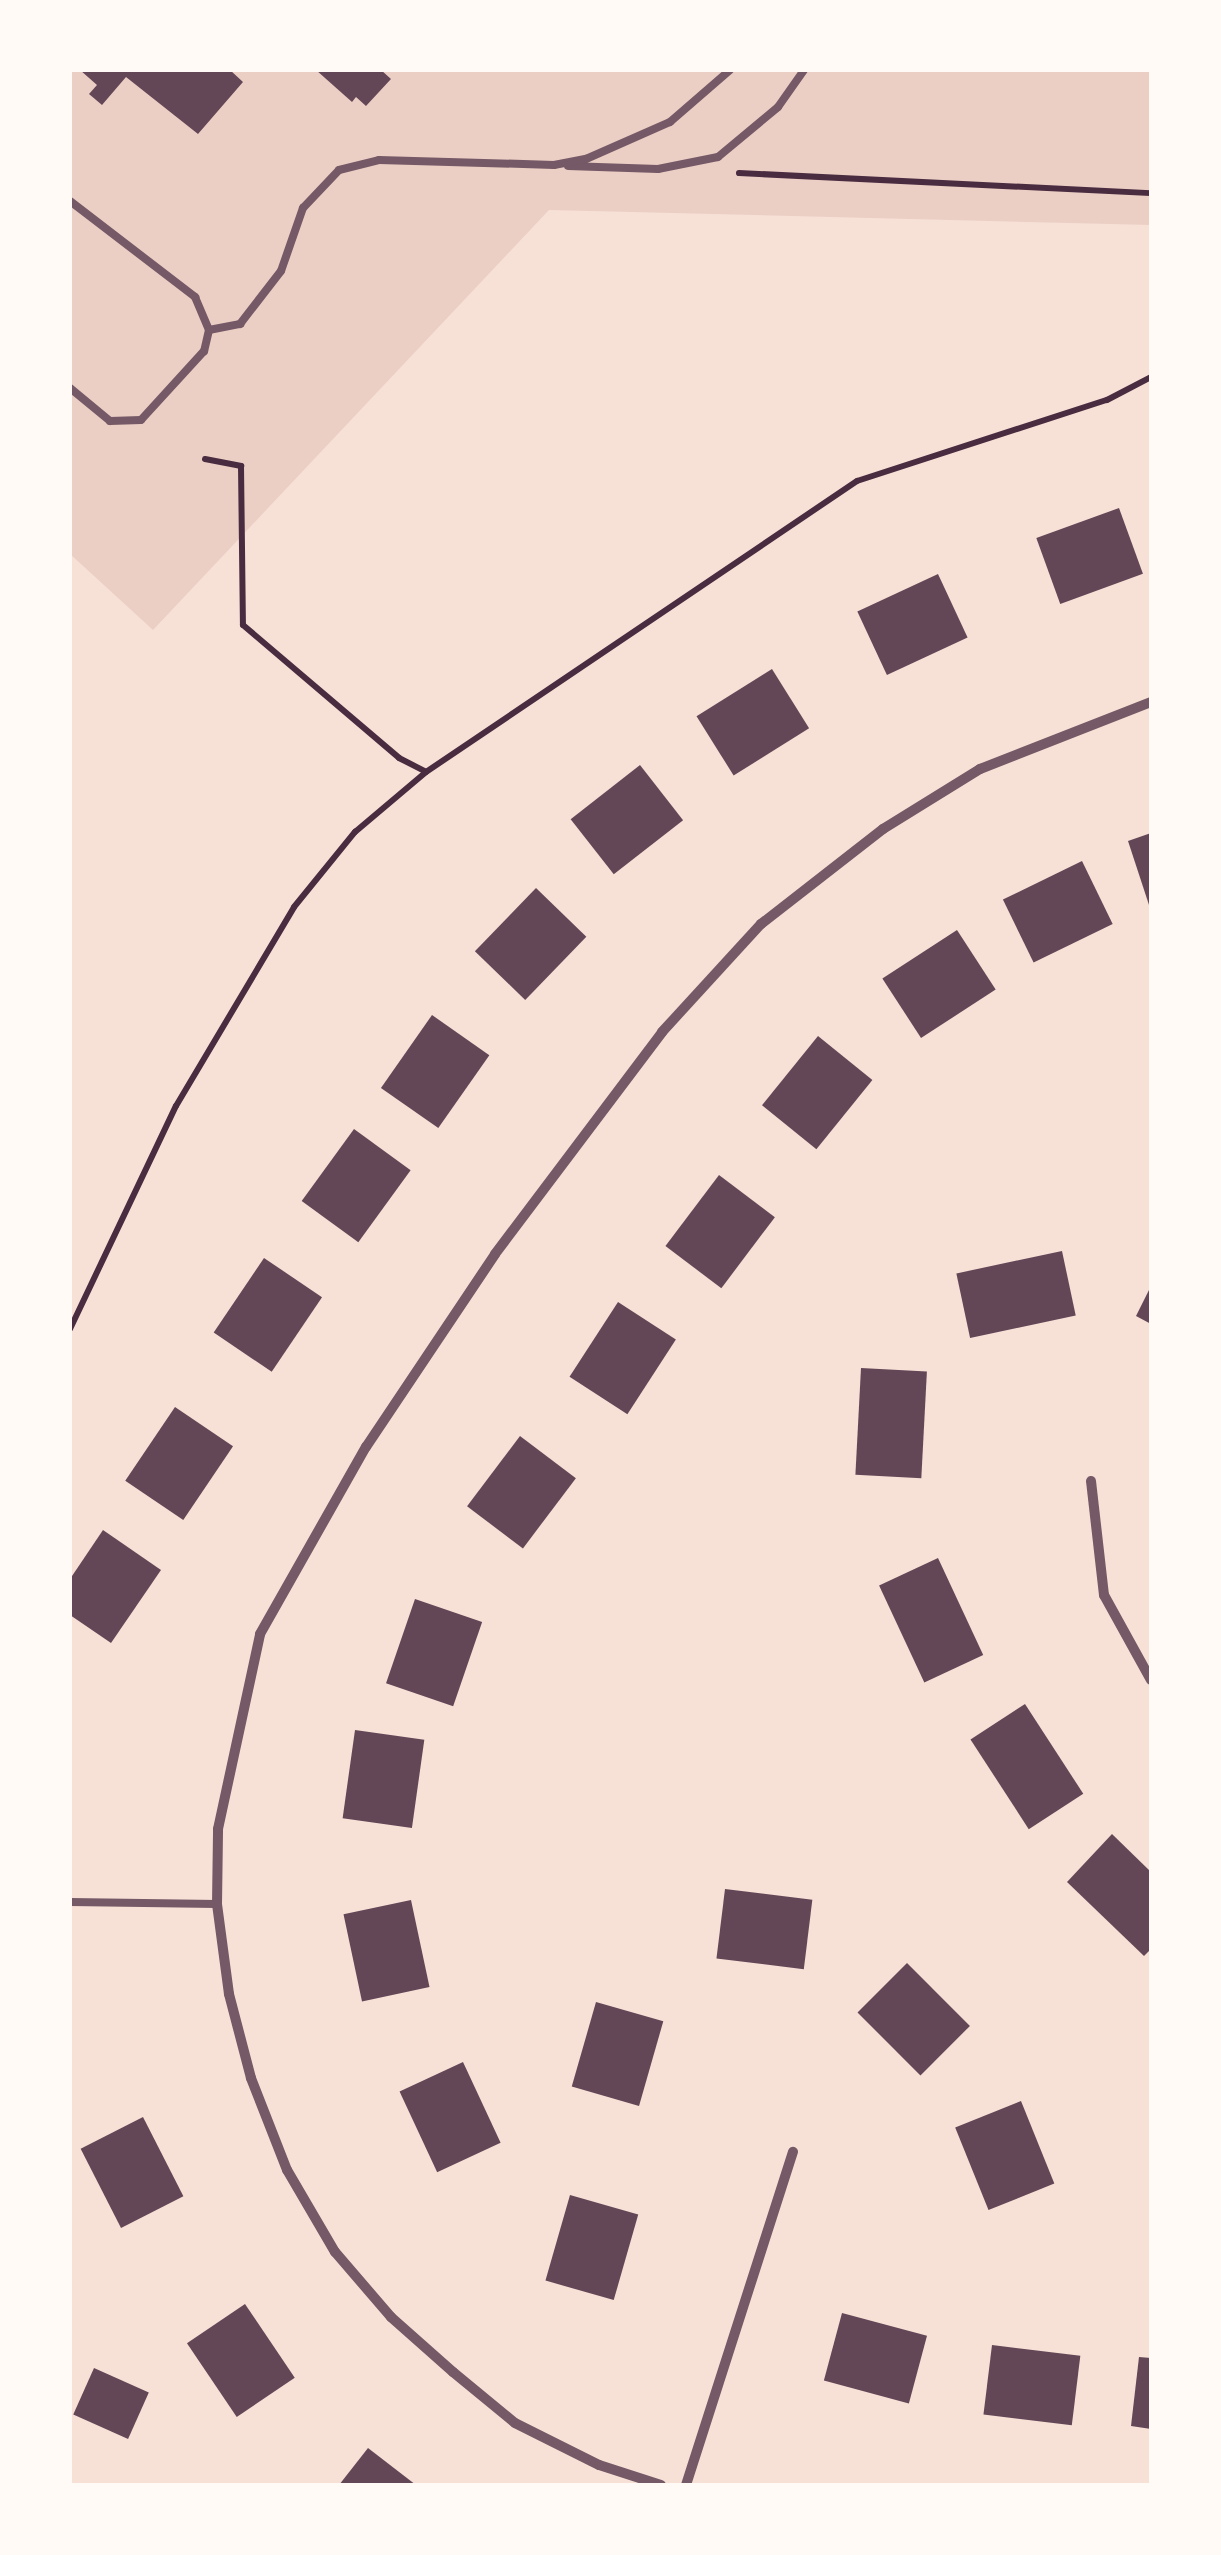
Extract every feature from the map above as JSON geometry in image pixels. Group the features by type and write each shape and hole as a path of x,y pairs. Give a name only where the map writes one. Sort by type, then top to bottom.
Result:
{"street":[{"path":"661,2485 599,2466 515,2422 391,2317 336,2252 288,2170 250,2078 217,1904 218,1829 260,1634 317,1527 484,1270 662,1032 761,924 883,829 980,769 1151,702"},
{"path":"1091,1480 1104,1595 1151,1680"},
{"path":"686,2485 792,2152"}],"lane":[{"path":"554,165 626,145 670,122 730,70"},
{"path":"209,330 240,324 282,271 303,208 350,164 379,160 658,169 718,157 778,107 804,70"},
{"path":"70,201 195,297 209,330 204,351 141,420 110,421 70,388"},
{"path":"70,1902 217,1904"}],"path":[{"path":"718,172 1151,194"},
{"path":"70,1328 176,1106 294,906 355,832 426,772 857,481 1107,400 1151,377"},
{"path":"205,459 241,466 243,625 399,758 426,772"}],"shaded area":[{"path":"70,70 1151,70 1151,225 549,210 153,630 70,554"}],"building":[{"path":"80,70 230,70 243,82 198,134 126,77 102,105 89,94 97,85"},
{"path":"316,70 381,70 391,79 366,106 356,97 352,102"},
{"path":"1119,508 1143,574 1060,604 1036,538"},
{"path":"938,574 968,637 887,675 857,612"},
{"path":"772,669 809,728 734,776 697,716"},
{"path":"640,765 683,820 614,874 571,819"},
{"path":"1151,833 1151,908 1150,908 1128,841"},
{"path":"1082,861 1113,924 1034,962 1003,900"},
{"path":"536,888 586,937 525,1000 475,951"},
{"path":"957,930 996,990 921,1038 882,978"},
{"path":"432,1015 489,1055 438,1128 381,1088"},
{"path":"818,1036 872,1080 816,1149 762,1105"},
{"path":"354,1129 411,1170 358,1242 302,1201"},
{"path":"719,1175 775,1217 721,1288 665,1246"},
{"path":"1062,1251 1076,1316 970,1338 956,1273"},
{"path":"264,1258 322,1297 272,1372 214,1333"},
{"path":"1151,1286 1151,1324 1136,1316"},
{"path":"618,1302 676,1340 627,1414 570,1377"},
{"path":"861,1368 927,1371 921,1478 855,1475"},
{"path":"175,1407 233,1446 183,1520 125,1481"},
{"path":"520,1436 576,1478 523,1548 467,1506"},
{"path":"103,1530 161,1570 111,1643 70,1615 70,1579"},
{"path":"938,1558 983,1655 924,1682 879,1585"},
{"path":"415,1599 482,1622 453,1706 386,1683"},
{"path":"1025,1704 1083,1794 1029,1829 970,1739"},
{"path":"355,1730 424,1740 412,1828 343,1818"},
{"path":"1112,1834 1151,1872 1151,1949 1144,1956 1067,1882"},
{"path":"725,1889 812,1900 804,1969 716,1958"},
{"path":"411,1900 430,1987 362,2001 344,1914"},
{"path":"907,1963 970,2026 920,2075 858,2012"},
{"path":"596,2002 663,2021 639,2106 572,2087"},
{"path":"463,2062 501,2143 437,2172 400,2092"},
{"path":"1021,2101 1054,2184 989,2210 955,2128"},
{"path":"143,2117 183,2196 121,2228 81,2149"},
{"path":"570,2195 638,2215 614,2300 545,2281"},
{"path":"245,2304 295,2378 237,2417 187,2343"},
{"path":"842,2313 927,2336 909,2403 824,2381"},
{"path":"992,2345 1080,2356 1072,2425 983,2414"},
{"path":"1139,2357 1151,2358 1151,2429 1131,2426"},
{"path":"94,2368 149,2392 128,2439 73,2415"},
{"path":"368,2448 416,2485 339,2485"}]}
